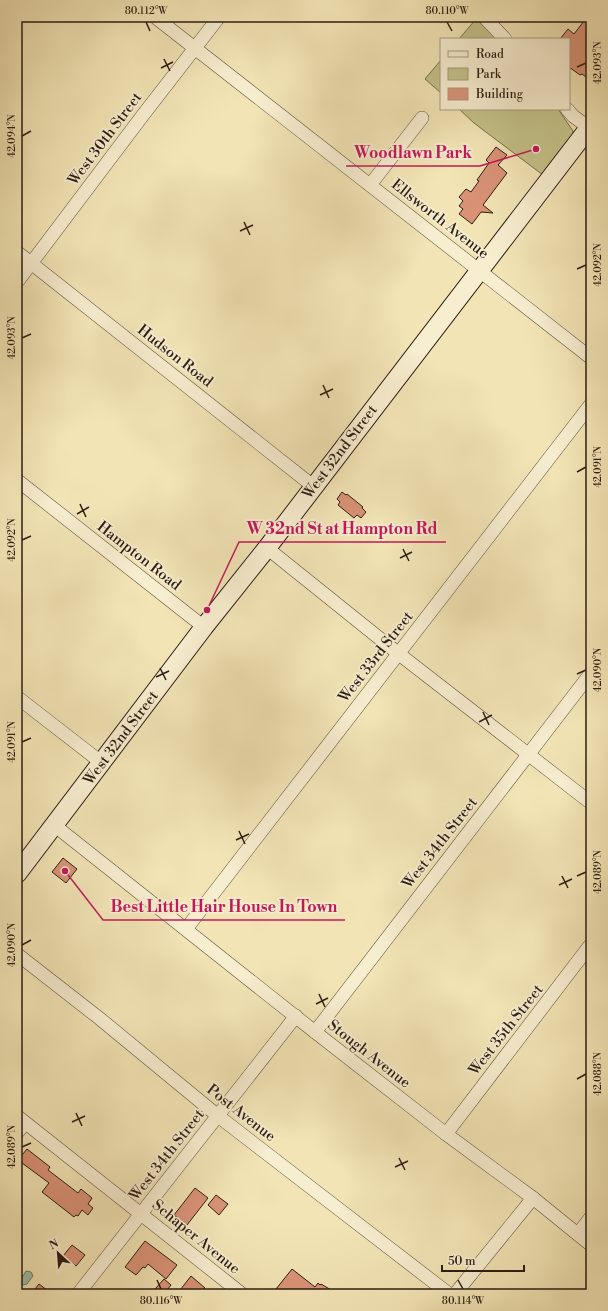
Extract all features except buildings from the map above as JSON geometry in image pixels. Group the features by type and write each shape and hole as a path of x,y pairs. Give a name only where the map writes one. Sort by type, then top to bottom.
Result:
{"street":[{"name":"Ellsworth Avenue","path":"155,17 591,358"},
{"name":"West 30th Street","path":"17,282 219,17"},
{"path":"491,20 504,38"},
{"path":"568,110 572,116 590,128"},
{"path":"370,185 422,118"},
{"name":"West 32nd Street","path":"17,874 204,627 267,548 479,270 590,128"},
{"name":"Hudson Road","path":"17,252 313,486"},
{"name":"West 33rd Street","path":"186,929 591,404"},
{"name":"Hampton Road","path":"17,480 204,627"},
{"path":"267,548 399,654 591,803"},
{"name":"West 34th Street","path":"315,1032 591,673"},
{"path":"17,697 102,763"},
{"name":"Stough Avenue","path":"54,825 315,1032 446,1134 533,1198 591,1245"},
{"name":"West 35th Street","path":"446,1134 591,944"},
{"name":"Post Avenue","path":"17,954 99,1018 218,1116 448,1294"},
{"name":"West 34th Street","path":"78,1294 296,1016"},
{"path":"17,1133 21,1119"},
{"name":"Schaper Avenue","path":"21,1119 242,1294"},
{"path":"455,1294 533,1198"},
{"path":"578,1234 591,1217"}],"green space":[{"path":"476,19 497,38 460,38"},
{"path":"440,61 440,92 425,79"},
{"path":"460,110 559,110 573,131 573,135 543,175 474,123"}],"shaded area":[{"path":"26,1271 31,1272 33,1276 27,1284 23,1285 20,1281"}],"place":[{"name":"Woodlawn Park","path":"536,149"},
{"name":"W 32nd St at Hampton Rd","path":"207,610"},
{"name":"Best Little Hair House In Town","path":"65,871"}]}
